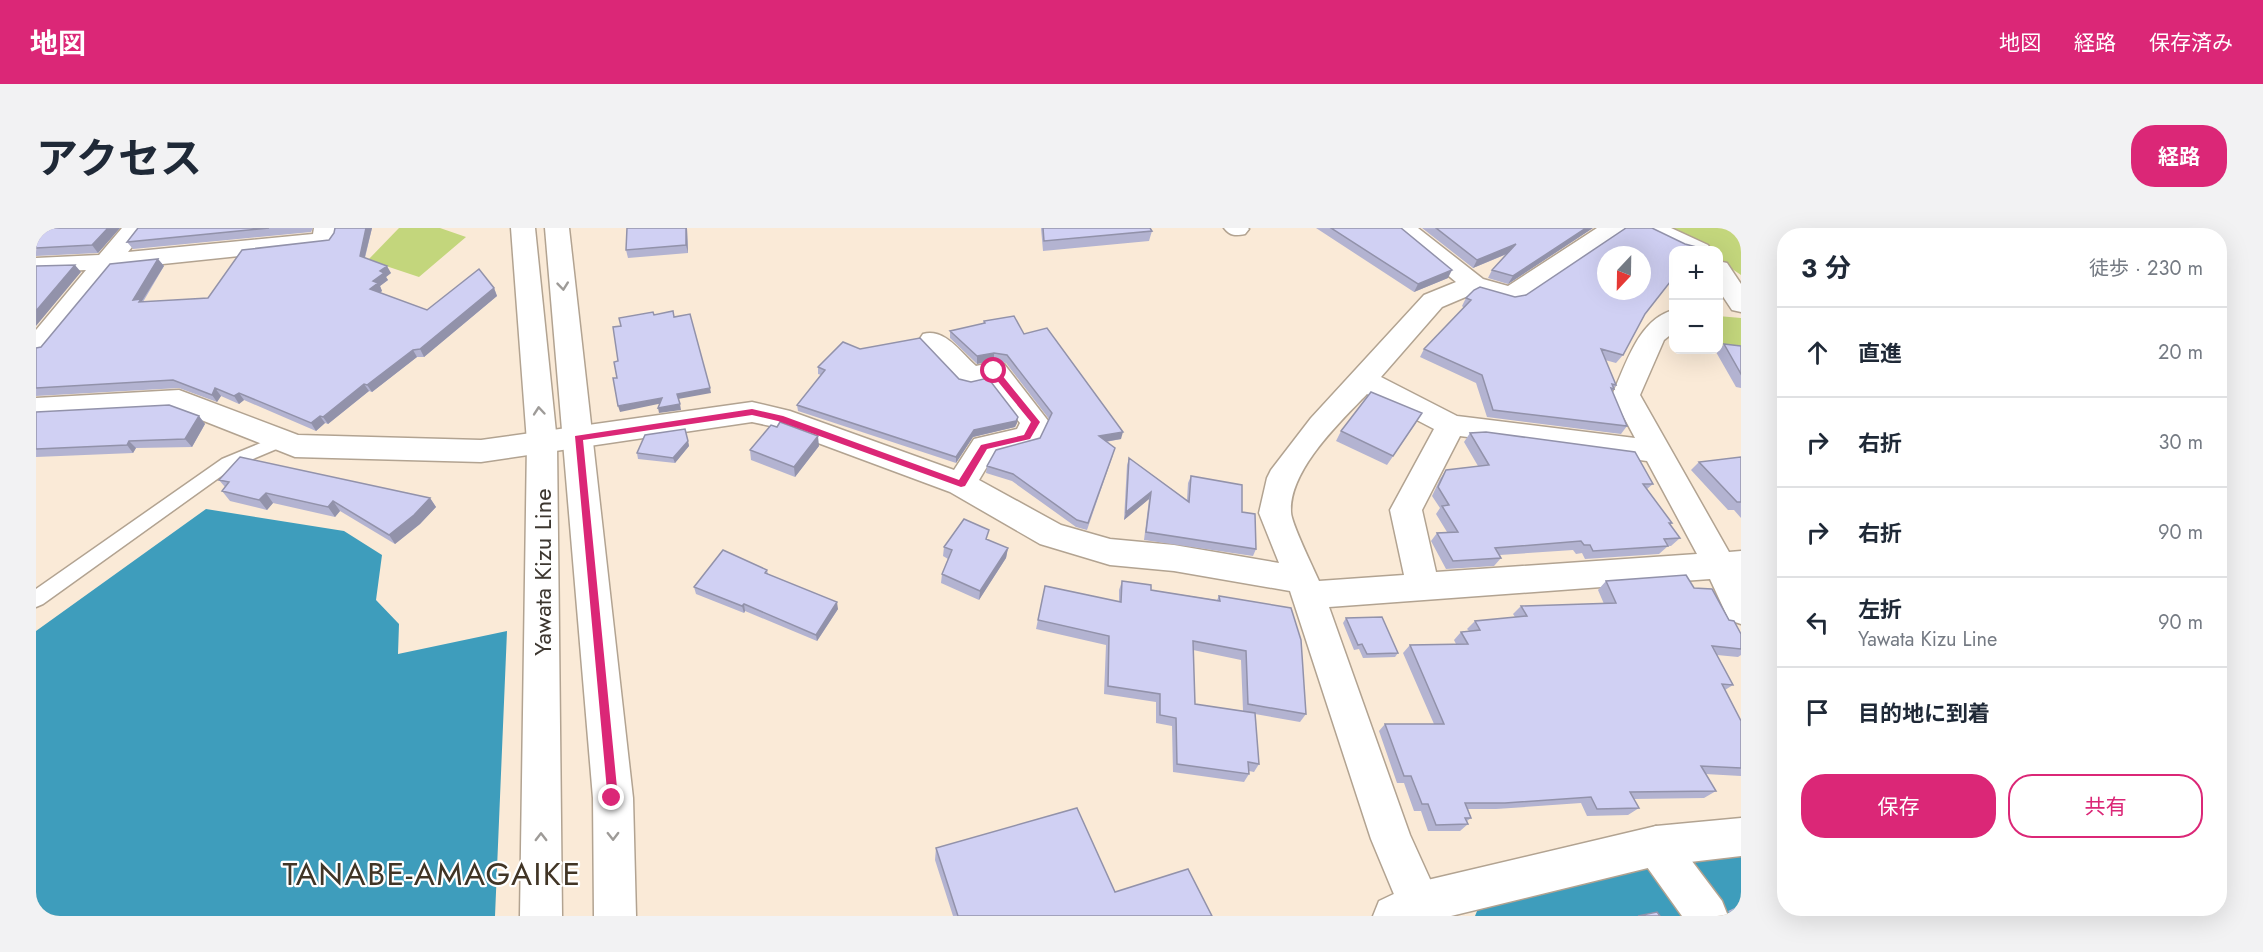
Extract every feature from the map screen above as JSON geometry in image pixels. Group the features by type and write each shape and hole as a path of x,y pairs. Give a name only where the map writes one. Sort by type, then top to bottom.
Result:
{"street":[{"path":"40,337 135,228"},
{"path":"36,266 106,262 324,240 326,228"},
{"name":"Yawata Kizu Line","path":"523,228 542,442 541,916"},
{"name":"Yawata Kizu Line","path":"557,228 612,798 615,916"},
{"path":"1403,228 1474,284 1511,295 1613,228"},
{"path":"1653,228 1691,246"},
{"path":"1723,275 1741,304"},
{"path":"1474,284 1433,301 1321,425 1282,478 1275,513 1305,587 1414,912 1656,846 1741,837"},
{"path":"1723,302 1741,304"},
{"path":"1669,322 1653,336 1626,395 1658,452 1730,564 1741,610"},
{"path":"932,340 970,377 994,371 1035,422 1027,437 984,447 961,484"},
{"path":"1363,380 1451,425 1658,452"},
{"path":"36,408 179,400 295,446 481,451 752,412 780,418 961,484 1051,535 1110,552 1174,558 1305,587 1423,587 1730,564"},
{"path":"1423,587 1406,510 1451,425"},
{"path":"1656,846 1707,916"}],"lane":[{"path":"36,599 228,463 280,441"}],"green space":[{"path":"399,228 440,228 466,237 419,277 368,260"},
{"path":"1672,228 1741,228 1741,275 1723,263 1723,246 1699,246"},
{"path":"1723,316 1741,318 1741,347 1723,345"}],"water":[{"path":"206,509 344,531 382,555 376,600 399,624 398,654 507,631 495,916 36,916 36,631"}],"building":[{"path":"36,228 108,228 92,245 36,248"},
{"path":"138,228 269,228 127,242"},
{"path":"335,228 366,228 360,256 387,266 380,271 384,273 373,281 378,283 370,289 427,310 479,269 494,288 420,349 413,350 367,385 364,384 323,417 320,416 311,423 239,393 234,396 215,388 212,395 173,380 36,388 36,348 41,347 110,264 158,259 133,300 141,299 139,302 208,298 242,250 329,240"},
{"path":"627,228 686,228 686,245 626,250"},
{"path":"1043,228 1150,228 1152,231 1044,241"},
{"path":"1331,228 1401,228 1452,270 1418,284"},
{"path":"1436,228 1586,228 1513,276 1492,270 1516,244 1477,260"},
{"path":"1626,228 1652,228 1692,246 1669,246 1669,283 1645,314 1623,355 1601,349 1616,385 1612,384 1614,389 1611,388 1627,426 1493,410 1482,375 1424,349 1471,300 1466,298 1474,290 1480,287 1515,297 1526,295 1597,247 1597,300 1651,300 1651,246 1599,246"},
{"path":"75,265 36,311 36,266"},
{"path":"673,311 674,317 690,314 710,388 677,394 680,404 658,408 662,398 618,406 613,378 617,378 614,362 618,361 613,327 621,326 619,318"},
{"path":"1014,316 1024,334 1047,328 1123,432 1099,436 1115,448 1088,523 1077,520 1013,474 987,466 996,450 1040,438 1052,413 1007,355 994,353 977,356 950,331 985,323 984,321"},
{"path":"920,338 959,379 971,382 988,378 1018,417 1016,421 974,430 956,457 797,405 825,370 818,367 843,342 860,349"},
{"path":"1724,344 1741,346 1741,374"},
{"path":"1371,392 1422,413 1393,456 1341,431"},
{"path":"169,405 199,416 185,439 129,441 127,445 36,449 36,412"},
{"path":"780,422 818,436 794,467 750,450 771,425 777,427"},
{"path":"685,429 688,441 673,458 637,453 645,435"},
{"path":"1486,432 1635,452 1653,484 1643,484 1672,523 1669,523 1680,538 1664,539 1668,546 1593,551 1590,545 1584,545 1581,541 1495,548 1501,558 1453,561 1437,533 1458,532 1442,506 1449,505 1438,487 1446,470 1489,465 1470,433"},
{"path":"240,457 430,498 414,515 389,535 333,501 328,507 266,493 259,500 222,491 229,482 219,480"},
{"path":"1741,457 1741,502 1737,502 1699,462"},
{"path":"1129,458 1189,502 1191,476 1242,485 1242,512 1255,514 1256,549 1146,532 1151,492 1126,512"},
{"path":"964,519 989,530 986,539 1008,548 980,591 942,574 952,550 944,547"},
{"path":"723,550 767,570 765,573 837,602 816,635 744,604 742,606 694,587"},
{"path":"1686,575 1694,588 1712,589 1729,620 1734,621 1741,634 1741,649 1712,646 1733,685 1722,684 1741,721 1741,768 1701,766 1716,791 1630,792 1639,808 1597,809 1591,797 1505,803 1465,803 1471,818 1465,818 1468,824 1436,825 1428,804 1422,804 1411,776 1404,776 1385,724 1444,724 1410,645 1468,644 1461,632 1480,630 1475,621 1527,616 1521,606 1616,603 1606,581"},
{"path":"1122,581 1151,585 1151,590 1220,601 1219,596 1291,608 1301,640 1306,714 1248,704 1246,651 1193,641 1195,704 1255,713 1259,764 1248,762 1249,774 1177,764 1176,718 1160,715 1160,694 1108,686 1109,636 1038,620 1045,586 1121,602"},
{"path":"1382,617 1398,653 1367,654 1362,644 1358,645 1346,618"},
{"path":"1077,808 1115,892 1188,869 1212,916 958,916 936,848"},
{"path":"1657,912 1660,916 1638,916"}],"waterway":[{"path":"1513,916 1612,892 1741,874"}],"district":[{"name":"TANABE-AMAGAIKE","path":"432,874"}],"route":[{"path":"612,798 579,438 752,412 780,418 961,484 984,447 1027,437 1035,422 994,371"}]}
